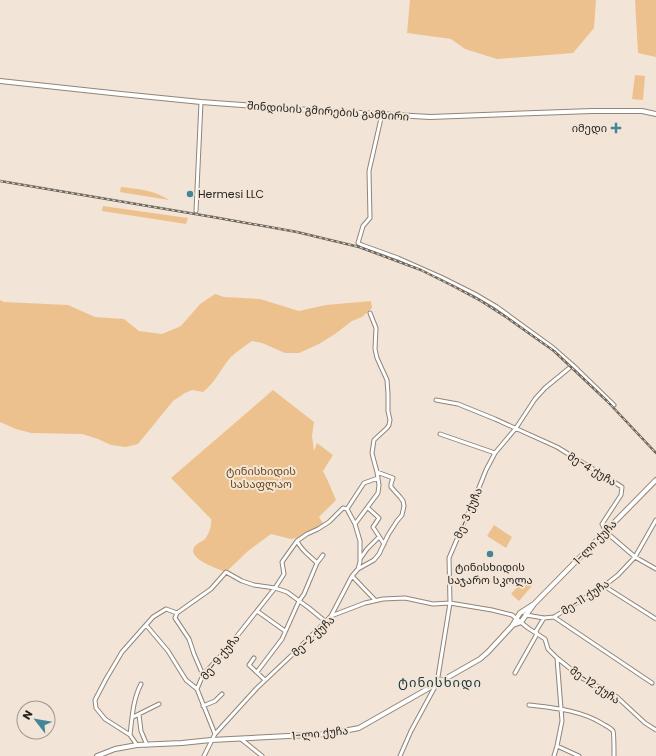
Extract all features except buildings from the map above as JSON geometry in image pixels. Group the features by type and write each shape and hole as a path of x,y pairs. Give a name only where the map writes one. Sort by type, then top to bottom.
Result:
{"main road":[{"name":"შინდისის გმირების გამზირი","path":"0,81 201,102 430,117 592,111 642,111 656,114"},
{"name":"1-ლი ქუჩა","path":"512,626 521,622 534,604 656,480"},
{"name":"1-ლი ქუჩა","path":"97,756 137,745 328,734 359,728 480,659 512,626 521,612 534,604"}],"street":[{"path":"196,212 201,102"},
{"path":"382,114 369,171 370,218 363,226 358,243 398,258 441,277 481,297 497,307 552,347 573,365 614,405"},
{"path":"356,524 378,494 378,478 372,452 374,440 390,425 387,380 377,358 375,349 376,328 370,313"},
{"name":"მე-3 ქუჩა","path":"400,756 411,731 437,683 450,603 449,558 486,470 496,453 516,428 535,399 545,388 573,365"},
{"path":"436,400 458,404 516,428"},
{"name":"მე-4 ქუჩა","path":"516,428 557,447 622,487 621,495 602,524 606,532"},
{"path":"440,434 496,453"},
{"path":"331,616 352,576 358,569 374,560 379,554 394,525 402,515 404,506 400,497 391,487 393,478 377,472"},
{"path":"347,509 364,483 378,478"},
{"path":"317,563 303,549 298,541 307,534 329,522 343,508 347,509"},
{"path":"368,508 378,518 373,527 384,544"},
{"path":"347,509 356,524 360,541 360,562 358,569"},
{"name":"მე-11 ქუჩა","path":"526,616 544,618 554,617 604,586 618,575 635,557 656,520"},
{"path":"606,532 635,557 656,569"},
{"path":"360,559 367,549 379,537"},
{"name":"მე-9 ქუჩა","path":"215,734 197,689 203,675 226,650 275,588 284,574 282,562 298,541"},
{"path":"256,672 282,639 317,563 323,555"},
{"path":"203,675 189,639 175,618 177,614 211,589 226,572 242,581 254,585 275,588 287,592 326,622"},
{"path":"352,576 375,600"},
{"path":"604,586 656,619"},
{"name":"მე-2 ქუჩა","path":"204,756 215,734 257,688 331,616 375,600 404,598 433,604 450,603 512,615"},
{"path":"137,745 130,735 105,719 96,708 95,700 122,652 153,617 166,609 177,614"},
{"path":"257,611 285,631"},
{"path":"512,615 521,612 526,616"},
{"name":"მე-12 ქუჩა","path":"512,615 545,639 548,649 582,678 616,697 645,723 656,730"},
{"path":"554,617 652,683"},
{"path":"515,673 537,634 536,631 544,618"},
{"path":"146,625 168,651 186,680 197,689"},
{"path":"254,658 249,665 265,680"},
{"path":"554,756 562,721 557,658"},
{"path":"130,735 137,693 141,684"},
{"path":"204,706 215,701 222,694"},
{"path":"132,717 139,715 158,704"},
{"path":"529,705 561,709 594,719 610,728 614,734 614,756"},
{"path":"139,715 141,731 147,745"},
{"path":"241,739 262,756"},
{"path":"557,746 579,756"}],"green space":[{"path":"410,0 596,0 594,28 573,53 497,59 465,49 451,39 407,33"},
{"path":"635,0 656,0 656,57 638,53"},
{"path":"635,75 645,76 643,100 632,99"},
{"path":"121,187 152,192 169,200 120,192"},
{"path":"103,206 188,218 186,224 102,211"},
{"path":"215,294 224,297 260,299 299,311 326,305 371,301 372,308 362,317 352,321 319,344 299,353 285,353 262,343 252,341 231,357 211,384 203,392 192,390 173,401 138,444 126,447 111,445 82,434 31,433 16,429 0,422 0,300 4,302 68,305 95,317 124,319 139,331 162,334 181,326 200,304"},
{"name":"ტინისხიდის სასაფლაო","path":"273,390 314,422 312,436 314,451 317,443 333,455 323,471 336,500 319,517 324,525 297,541 296,538 291,539 271,534 248,551 226,572 210,566 194,554 193,550 196,545 204,540 209,533 211,519 171,478"},
{"path":"494,525 512,537 506,548 487,536"},
{"path":"524,579 532,586 519,601 511,594"}],"railway":[{"path":"0,181 297,232 359,247 421,270 481,301 554,351 607,401 656,453"}],"place":[{"name":"იმედი","path":"616,128"},
{"name":"Hermesi LLC","path":"190,194"},
{"name":"ტინისხიდის საჯარო სკოლა","path":"490,554"}],"district":[{"name":"ტინისხიდი","path":"440,682"}]}
